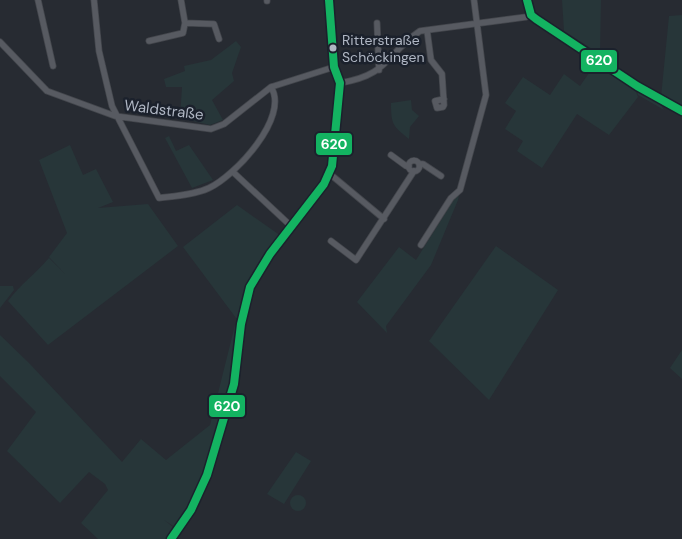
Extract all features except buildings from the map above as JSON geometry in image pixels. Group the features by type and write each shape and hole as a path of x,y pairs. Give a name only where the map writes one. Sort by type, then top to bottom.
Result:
{"street":[{"path":"38,0 53,66"},
{"path":"94,0 99,51 116,116 159,198 207,189 233,172 255,146 272,118 274,92 271,86"},
{"path":"149,41 183,32 185,24 181,0"},
{"path":"171,539 191,510 207,475 234,384 241,324 250,287 270,254 330,174 336,141 340,83 334,67 329,0"},
{"path":"421,245 451,198 460,190 486,95 474,0"},
{"path":"527,0 532,14 637,86 682,111"},
{"path":"340,83 361,80 379,70 410,38 420,31 526,17 532,14"},
{"path":"377,23 379,70"},
{"path":"185,24 214,24 219,39"},
{"path":"427,30 431,60 442,74 444,99"},
{"name":"Waldstraße","path":"0,42 47,91 116,116 211,129 224,124 271,86 334,67"},
{"path":"391,155 414,171"},
{"path":"409,166 412,161 423,164 441,176"},
{"path":"331,240 356,260 414,171 418,169 419,164"},
{"path":"233,172 292,226"},
{"path":"330,174 384,219"}],"shaded area":[{"path":"562,0 601,0 600,54 564,31"},
{"path":"682,15 682,108 661,97 669,16"},
{"path":"236,41 241,47 232,73 234,81 212,100 223,120 210,125 180,118 182,87 166,87 164,79 185,71 184,66 211,60"},
{"path":"598,60 636,92 638,97 609,135 577,114 542,168 517,151 523,141 505,129 516,111 505,103 523,77 550,95 564,74 580,86"},
{"path":"637,90 660,104 664,110 638,95"},
{"path":"411,100 412,110 419,116 410,127 409,139 399,131 392,121 391,103"},
{"path":"169,136 176,151 189,145 213,180 192,188 165,138"},
{"path":"70,145 83,175 96,169 113,202 98,208 148,204 178,246 48,345 8,301 49,258 65,274 49,257 67,233 39,160"},
{"path":"460,190 458,200 431,265 386,326 387,333 357,302 399,247 416,260"},
{"path":"237,205 281,236 255,274 239,317 236,318 183,247"},
{"path":"496,246 558,290 489,400 429,341"},
{"path":"0,286 13,286 14,290 0,308"},
{"path":"235,325 243,326 237,364 201,490 203,476 199,496 178,529 164,520 177,530 171,539 98,539 81,523 108,490 105,484 89,472 60,503 7,451 36,412 0,376 0,335 29,363 122,462 141,439 166,460 210,425"},
{"path":"682,350 682,379 670,368"},
{"path":"296,452 311,461 284,504 267,494"},
{"path":"295,495 301,495 306,500 304,509 295,511 290,506 290,500"}],"transit line":[{"name":"620","path":"171,539 191,510 207,475 234,384 241,324 250,287 270,254 324,184 332,166 340,83 334,67 329,0"},
{"name":"620","path":"527,0 531,15 536,19 637,86 682,111"}],"place":[{"name":"Ritterstraße Schöckingen","path":"333,48"}]}
